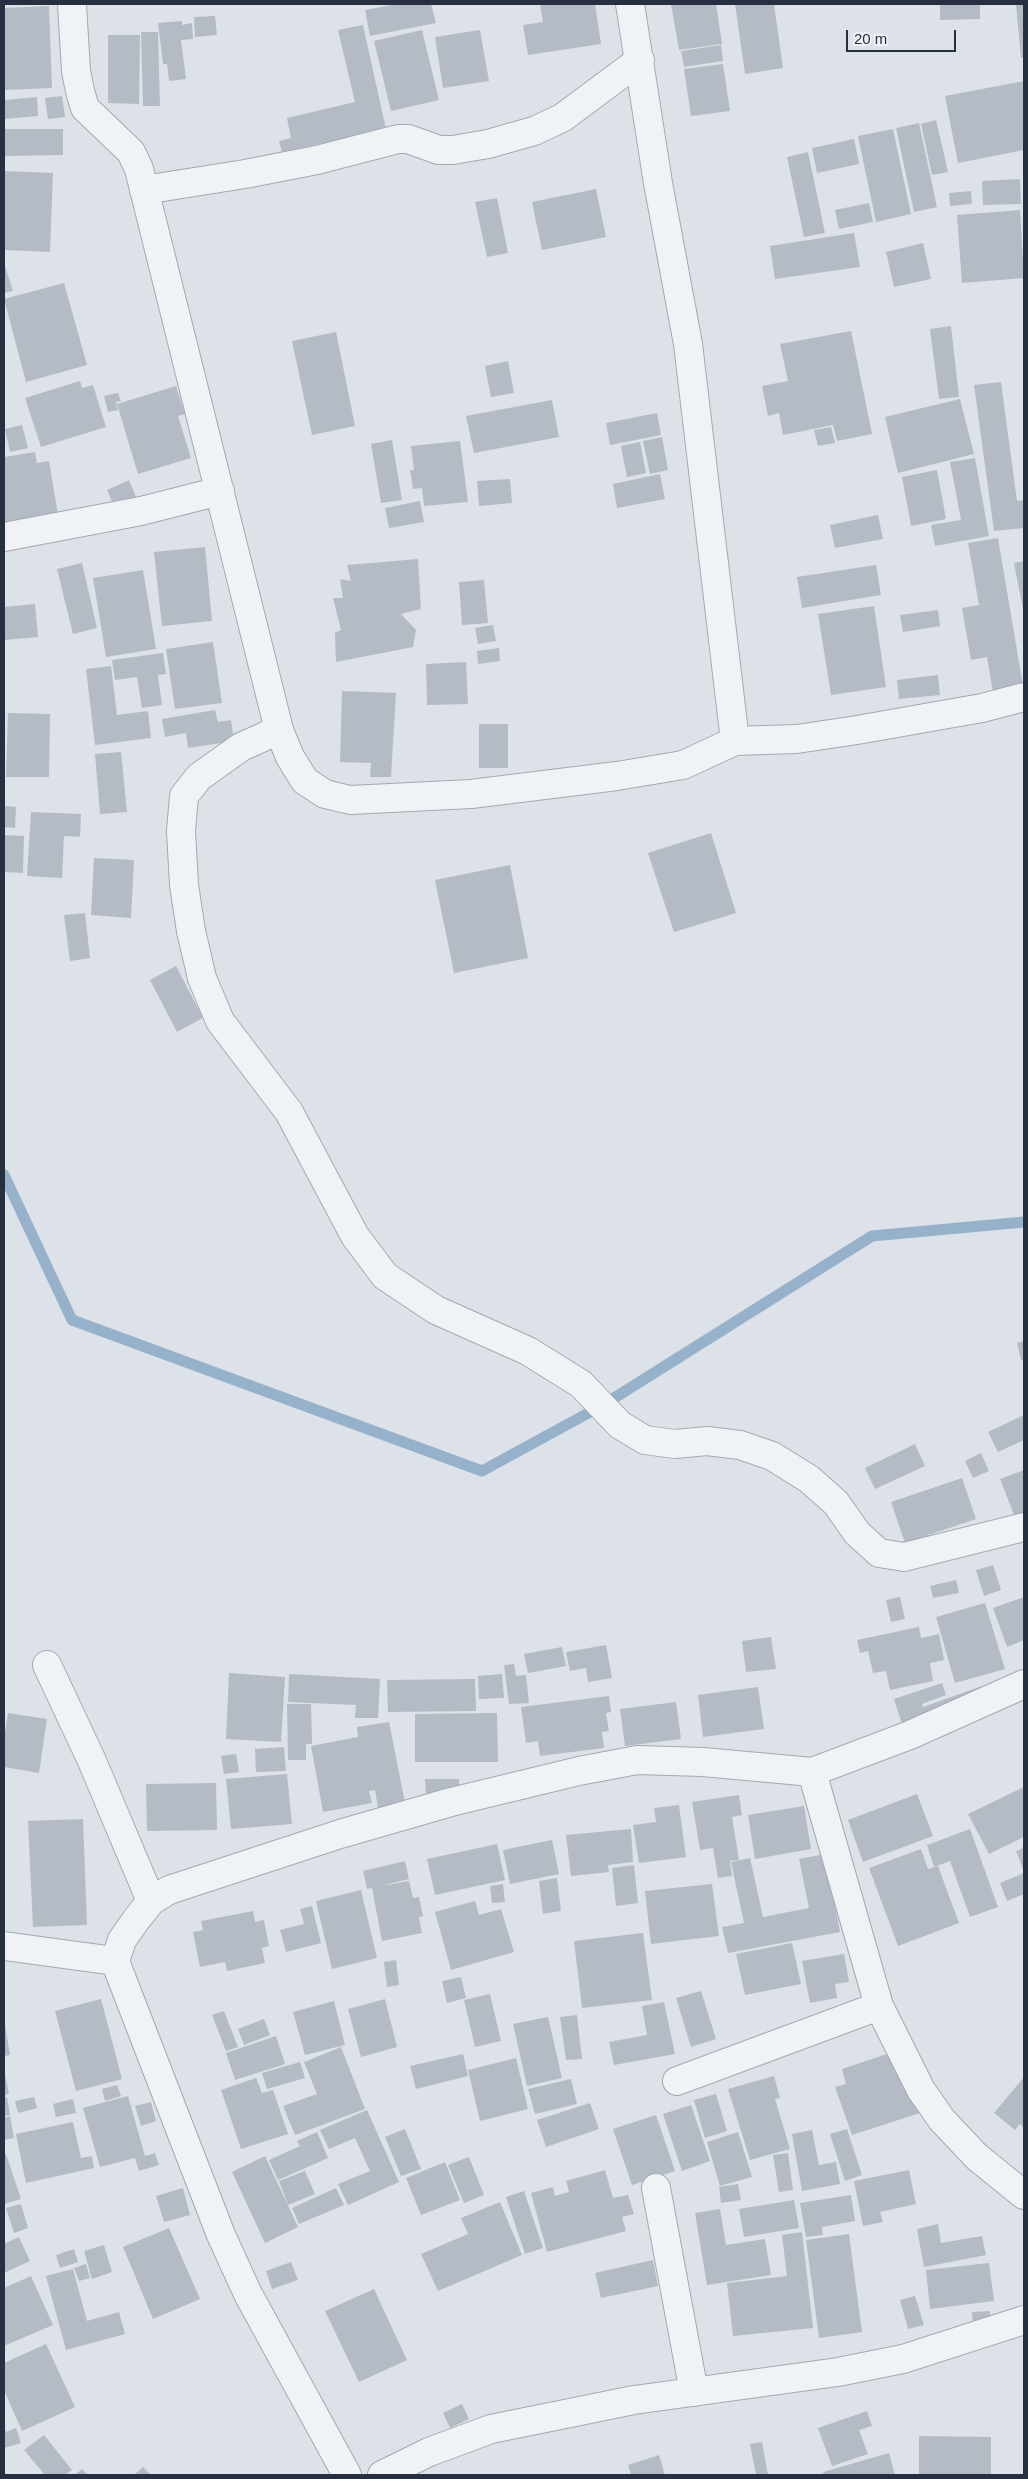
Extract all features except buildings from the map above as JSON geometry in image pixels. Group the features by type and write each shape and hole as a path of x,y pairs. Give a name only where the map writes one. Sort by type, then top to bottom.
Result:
{"street":[{"path":"72,4 76,71 85,108 131,152 139,169 279,730 290,757 305,781 326,794 350,800 471,794 617,776 683,765 735,741 797,739 857,730 982,708 1024,697"},
{"path":"630,4 658,183 688,344 735,741"},
{"path":"144,190 245,174 316,160 398,139 408,139 439,150 453,150 488,144 534,131 562,118 640,60"},
{"path":"4,537 141,511 220,490"},
{"path":"279,730 241,746 199,777 184,796 182,831 184,885 192,931 202,978 220,1021 289,1112 356,1236 385,1276 436,1310 528,1351 581,1384 620,1425 645,1440 675,1444 707,1441 740,1445 772,1456 809,1479 836,1504 857,1532 879,1553 904,1557 1024,1527"},
{"path":"48,1665 92,1761 151,1901"},
{"path":"347,2475 240,2277 221,2235 114,1961 122,1940 151,1901 169,1890 340,1834 450,1802 579,1771 637,1760 703,1762 812,1772 910,1735 1024,1684"},
{"path":"812,1772 879,2006 921,2090 942,2120 977,2157 1024,2195"},
{"path":"4,1946 114,1961"},
{"path":"678,2081 879,2006"},
{"path":"656,2188 694,2392"},
{"path":"382,2475 429,2452 490,2429 548,2416 694,2392 838,2372 894,2360 1024,2320"}],"waterway":[{"path":"4,1175 72,1320 482,1471 603,1405 872,1236 1024,1222"}]}
